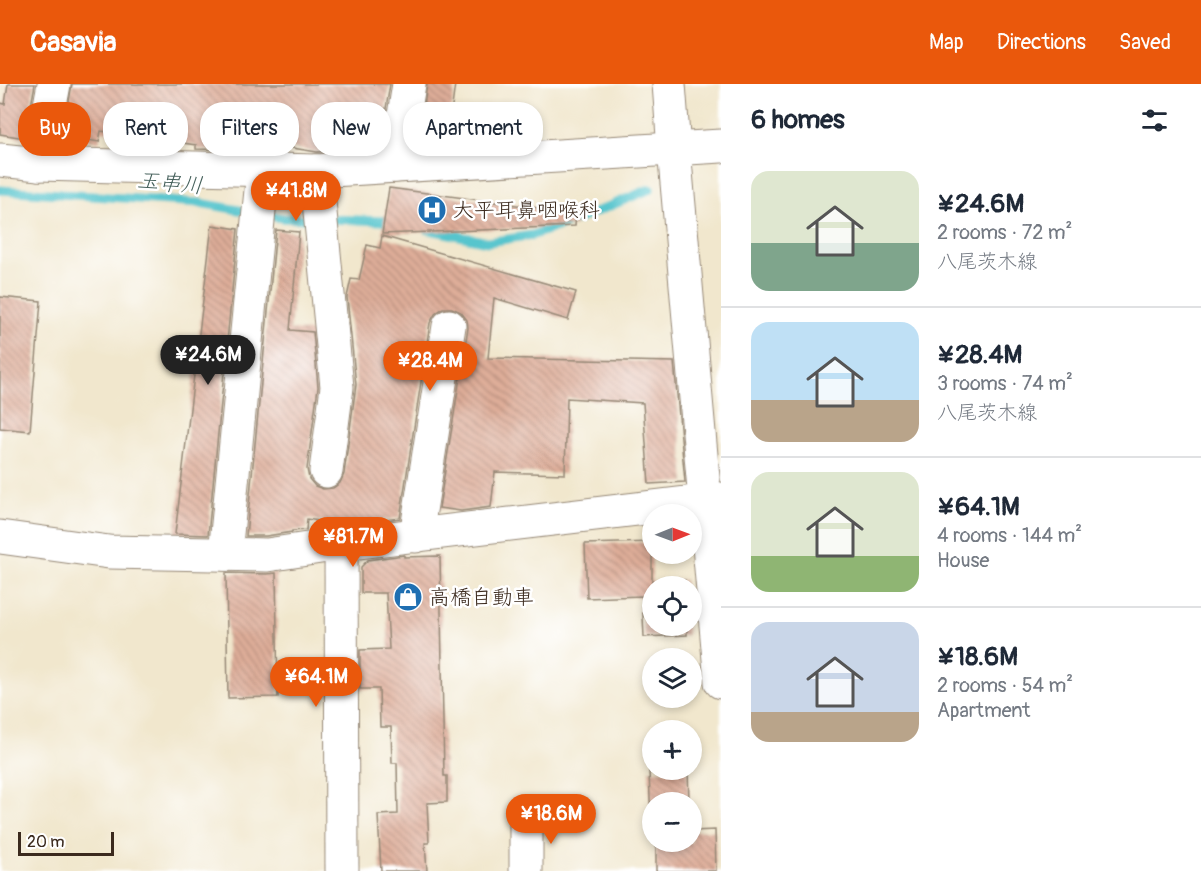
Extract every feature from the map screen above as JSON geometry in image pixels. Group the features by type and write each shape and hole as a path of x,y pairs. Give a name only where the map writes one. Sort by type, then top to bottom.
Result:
{"street":[{"path":"39,164 54,84"},
{"path":"396,166 409,84"},
{"path":"669,84 681,149 713,501 721,682"},
{"path":"0,160 261,198 396,166 721,146"},
{"path":"318,184 338,387 326,471"},
{"path":"225,554 261,198"},
{"path":"416,536 449,326"},
{"path":"0,537 109,552 267,555 341,544 713,501"},
{"path":"341,544 342,871"},
{"path":"526,819 526,871"}],"building":[{"path":"8,84 35,84 32,102 18,102 18,137 0,134 0,103 5,104"},
{"path":"72,84 390,84 387,102 311,102 311,151 299,149 299,102 200,102 200,149 196,149 196,145 188,144 188,102 103,102 103,131 101,131 99,142 91,141 91,102 69,102"},
{"path":"427,84 455,84 453,102 425,102"},
{"path":"389,188 576,213 575,226 382,234"},
{"path":"212,225 238,229 208,535 175,534"},
{"path":"276,230 299,232 290,330 313,332 318,387 307,469 309,479 315,486 323,489 333,488 340,483 344,474 356,385 347,297 351,279 359,280 367,245 380,248 382,236 576,292 568,320 494,298 488,358 674,362 685,482 649,484 643,403 567,398 565,474 495,472 491,507 461,511 439,508 468,328 467,320 461,312 452,308 443,308 435,314 430,323 400,518 344,525 307,519 306,530 266,536 246,536"},
{"path":"0,297 41,301 30,431 0,428"},
{"path":"642,542 642,564 652,564 652,576 642,576 642,596 587,598 585,544"},
{"path":"404,555 404,557 440,556 444,776 447,776 447,802 427,803 429,843 425,843 427,871 381,871 378,815 398,814 397,763 392,763 391,727 380,727 379,689 360,689 360,650 389,649 386,593 361,593 361,567 368,560"},
{"path":"226,573 276,573 278,697 228,698"},
{"path":"649,780 688,780 689,792 650,792"},
{"path":"715,830 716,871 656,871 656,852 702,852 702,831"}],"waterway":[{"name":"玉串川","path":"426,229 488,242 533,235 579,219 650,189"},
{"name":"玉串川","path":"0,190 200,203 283,218 314,219"},
{"name":"玉串川","path":"328,219 395,223"}],"place":[{"name":"大平耳鼻咽喉科","path":"432,210"},
{"name":"高橋自動車","path":"408,597"}]}
